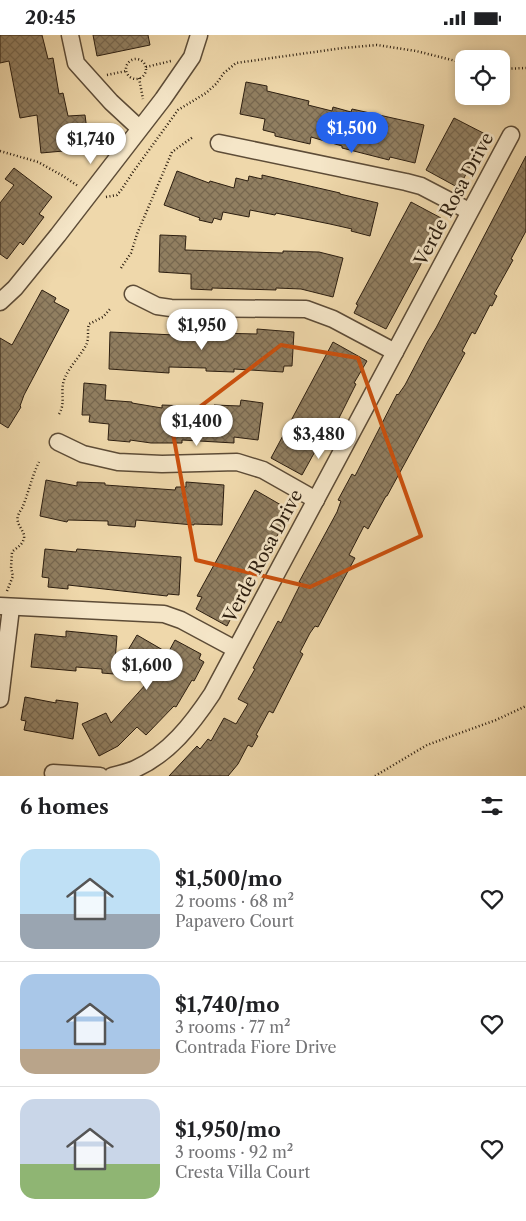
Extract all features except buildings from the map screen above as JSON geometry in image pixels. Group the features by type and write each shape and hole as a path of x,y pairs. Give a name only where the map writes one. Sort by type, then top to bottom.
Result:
{"street":[{"path":"70,35 76,63 111,102 139,128"},
{"path":"0,302 15,288 139,128 164,99 192,57 199,35"},
{"name":"Verde Rosa Drive","path":"112,776 134,769 158,755 179,737 197,717 212,694 511,135"},
{"path":"218,143 406,181 421,186 469,211"},
{"path":"133,294 157,306 171,308 306,309 327,317 395,352"},
{"path":"58,442 83,454 118,462 162,464 237,462 263,470 316,499"},
{"path":"0,699 6,603 164,614 182,620 235,649"},
{"path":"53,773 100,776"}],"path":[{"path":"0,151 38,162 90,193 105,197 117,195 178,110 206,93 236,63 377,45 416,51 455,61"},
{"path":"133,60 142,61 146,67 145,73 139,78 131,78 126,71 128,64 133,60"},
{"path":"146,67 178,60"},
{"path":"510,69 526,68"},
{"path":"106,75 126,71"},
{"path":"139,78 143,99"},
{"path":"121,267 136,242 137,234 172,152 193,137"},
{"path":"59,414 64,405 64,379 86,343 89,324 103,317 112,308"},
{"path":"6,603 8,587 13,576 10,569 12,552 21,544 24,538 17,520 18,514 23,508 38,461"},
{"path":"375,776 427,745 496,720 526,706"}],"highlighted area":[{"path":"281,345 358,358 421,536 310,587 196,560 172,428"}]}
